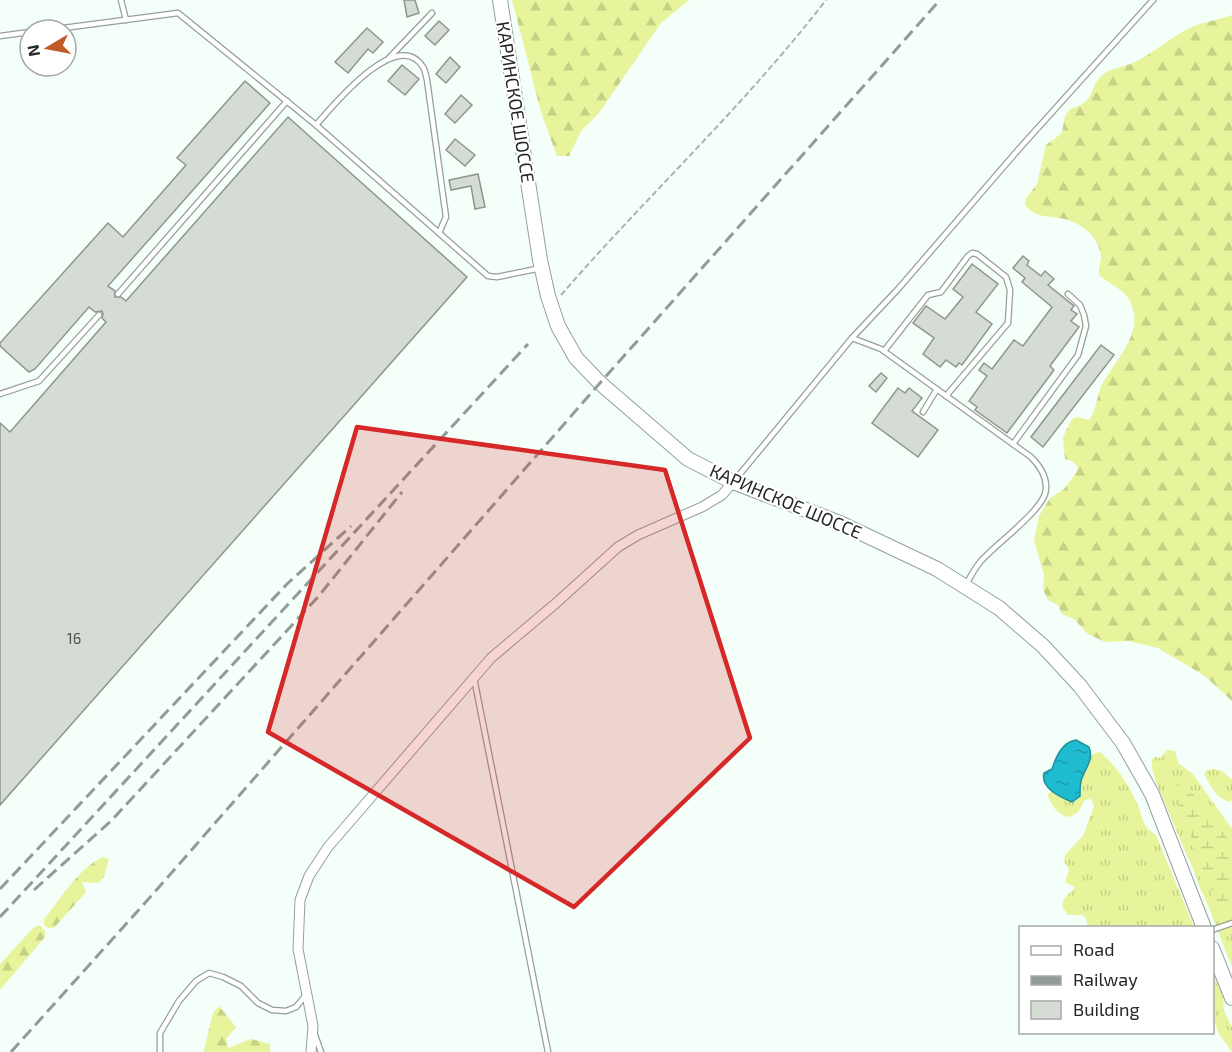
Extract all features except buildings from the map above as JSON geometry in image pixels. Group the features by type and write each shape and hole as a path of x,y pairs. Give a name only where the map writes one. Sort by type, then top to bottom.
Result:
{"street":[{"name":"КАРИНСКОЕ ШОССЕ","path":"500,0 542,268 558,326 576,358 600,383 688,459 733,482 840,523 937,569 966,585 1014,620 1049,652 1080,686 1123,743 1152,794 1204,926"},
{"path":"311,1052 313,1026 298,949 300,900 309,876 328,847 491,658 618,547 638,535 702,507 722,495 733,482"},
{"path":"1214,953 1232,998"}],"lane":[{"path":"121,0 126,20"},
{"path":"733,482 852,338 899,288 1017,150 1153,0"},
{"path":"78,26 178,13 316,125 488,276 497,277 542,268"},
{"path":"316,125 347,89 389,58 432,13"},
{"path":"0,36 18,34"},
{"path":"389,58 407,57 415,60 423,67 427,80 446,217 439,233"},
{"path":"118,294 287,101"},
{"path":"884,351 928,295 941,292 968,256 972,253 977,254 1006,277 1010,291 1008,323 946,396"},
{"path":"1013,444 1078,355 1086,326 1080,305 1068,294"},
{"path":"0,394 39,381 99,315"},
{"path":"852,338 884,351 1013,444 1041,467 1046,480 1045,494 1037,507 979,563 966,585"},
{"path":"923,412 937,389"},
{"path":"474,678 548,1052"},
{"path":"1214,929 1232,923"},
{"path":"160,1052 160,1033 179,1001 196,981 209,973 223,976 241,986 258,1003 273,1010 286,1011 296,1007 306,995"},
{"path":"313,1026 321,1052"}],"path":[{"path":"552,306 592,260 740,103 826,0"}],"highlighted area":[{"path":"357,427 665,470 750,738 574,907 268,732"}],"green space":[{"path":"512,0 689,0 661,23 599,113 581,131 569,156 557,156 541,112"},
{"path":"1232,15 1232,701 1205,676 1158,648 1129,641 1105,642 1088,634 1074,619 1062,614 1058,605 1048,600 1043,589 1044,575 1034,540 1039,516 1050,498 1064,489 1078,467 1072,461 1065,459 1063,437 1072,419 1077,417 1089,420 1092,416 1101,386 1130,339 1135,317 1132,305 1125,294 1099,275 1100,249 1087,230 1066,219 1036,214 1025,205 1026,198 1037,184 1046,145 1062,133 1065,116 1070,109 1085,102 1101,77 1111,70 1137,61 1189,28"},
{"path":"1167,750 1175,751 1178,763 1192,773 1232,829 1232,966 1156,782 1152,759 1160,758"},
{"path":"1100,752 1111,762 1134,796 1145,824 1156,835 1194,926 1088,926 1083,915 1068,915 1062,907 1064,899 1075,887 1065,882 1069,870 1064,861 1065,855 1083,836 1094,806 1091,799 1085,800 1078,812 1070,817 1065,816 1055,809 1047,794 1061,785 1086,758"},
{"path":"1207,770 1222,771 1232,780 1232,800 1229,802 1216,794 1204,774"},
{"path":"1177,784 1188,788 1232,844 1232,925 1212,893 1175,795"},
{"path":"103,857 109,859 104,877 98,883 82,882 86,892 54,928 44,925 44,919 78,876"},
{"path":"40,925 45,931 45,937 0,990 0,964 34,927"},
{"path":"1214,977 1223,996 1224,1010 1232,1028 1232,1052 1219,1034 1214,1022"},
{"path":"219,1006 236,1027 226,1039 228,1048 251,1039 270,1044 270,1052 205,1052 213,1013"}],"water":[{"path":"1076,740 1089,747 1090,756 1081,781 1080,796 1072,802 1048,787 1044,773 1052,769 1063,747"}],"railway":[{"path":"11,1052 153,894 600,383 940,0"},
{"path":"0,917 528,344"},
{"path":"34,890 111,821 318,597 402,492"},
{"path":"0,889 287,584 351,526"}]}
